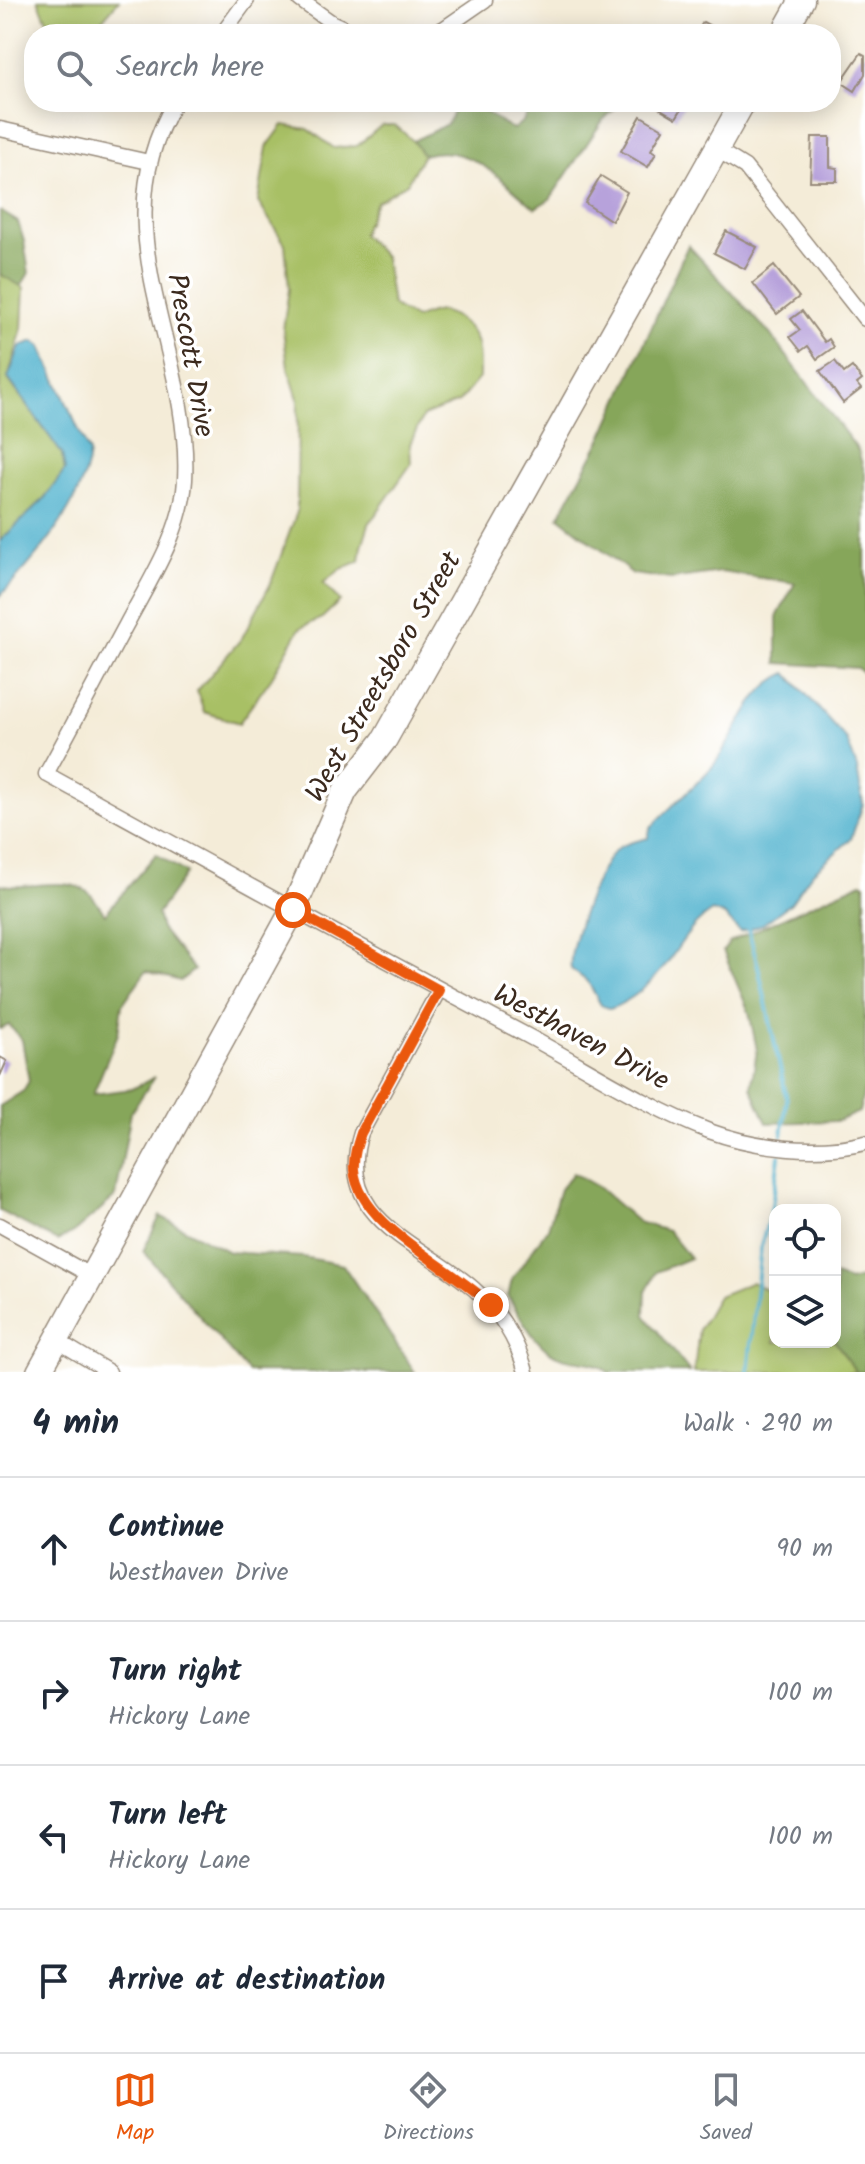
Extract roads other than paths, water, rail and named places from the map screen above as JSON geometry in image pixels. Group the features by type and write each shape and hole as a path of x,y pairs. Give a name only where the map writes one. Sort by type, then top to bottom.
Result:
{"main road":[{"path":"789,24 802,0"},
{"name":"West Streetsboro Street","path":"39,1372 293,910 345,791 385,739 737,112"}],"street":[{"path":"229,24 247,0"},
{"path":"300,0 335,24"},
{"path":"450,24 485,0"},
{"name":"Prescott Drive","path":"46,774 164,554 181,503 185,480 182,421 143,237 149,162 169,112"},
{"path":"0,129 149,162"},
{"path":"716,149 745,167 865,319"},
{"name":"Westhaven Drive","path":"46,774 439,990 653,1104 709,1130 762,1144 809,1148 865,1143"},
{"path":"439,990 361,1133 355,1161 358,1186 367,1206 380,1220 472,1287 491,1305 507,1326 526,1372"},
{"path":"0,1225 92,1276"},
{"path":"56,1340 109,1372"}],"water":[{"path":"34,341 41,346 89,453 78,492 68,511 42,549 0,596 0,541 44,499 65,470 62,454 8,378 20,346"},
{"path":"787,673 847,740 857,768 863,804 851,839 812,873 791,903 763,924 740,932 724,915 712,911 693,928 642,990 610,1009 601,1005 588,982 571,969 571,958 579,924 602,869 618,848 648,838 650,829 712,767 762,690"}],"waterway":[{"path":"748,929 787,1100 782,1135"},
{"path":"748,1372 761,1247 772,1206 779,1156"}]}
